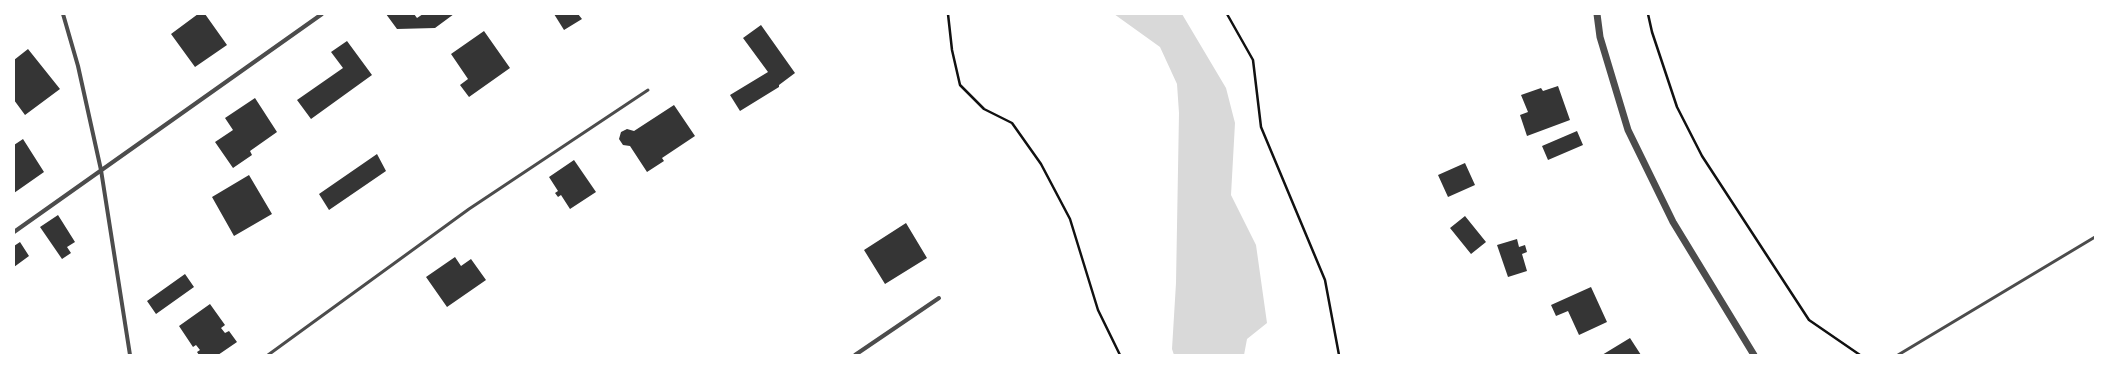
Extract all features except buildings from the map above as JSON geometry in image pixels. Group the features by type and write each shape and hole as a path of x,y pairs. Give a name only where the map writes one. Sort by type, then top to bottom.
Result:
{"street":[{"path":"63,14 78,66 101,170 130,355"},
{"path":"14,232 322,14"},
{"path":"1597,14 1600,37 1628,130 1672,222 1754,355"},
{"path":"855,355 938,298"}],"lane":[{"path":"268,355 469,209 648,90"},
{"path":"1898,355 2095,237"}],"path":[{"path":"948,14 952,50 960,85 984,110 1012,123 1041,164 1070,219 1098,310 1120,355"},
{"path":"1227,14 1252,60 1261,127 1325,280 1339,355"},
{"path":"1648,14 1652,32 1677,107 1702,156 1809,320 1860,355"}],"shaded area":[{"path":"1114,14 1182,14 1226,88 1235,123 1231,195 1256,245 1267,323 1247,339 1244,355 1174,355 1172,349 1176,283 1179,113 1177,84 1160,47"}]}
